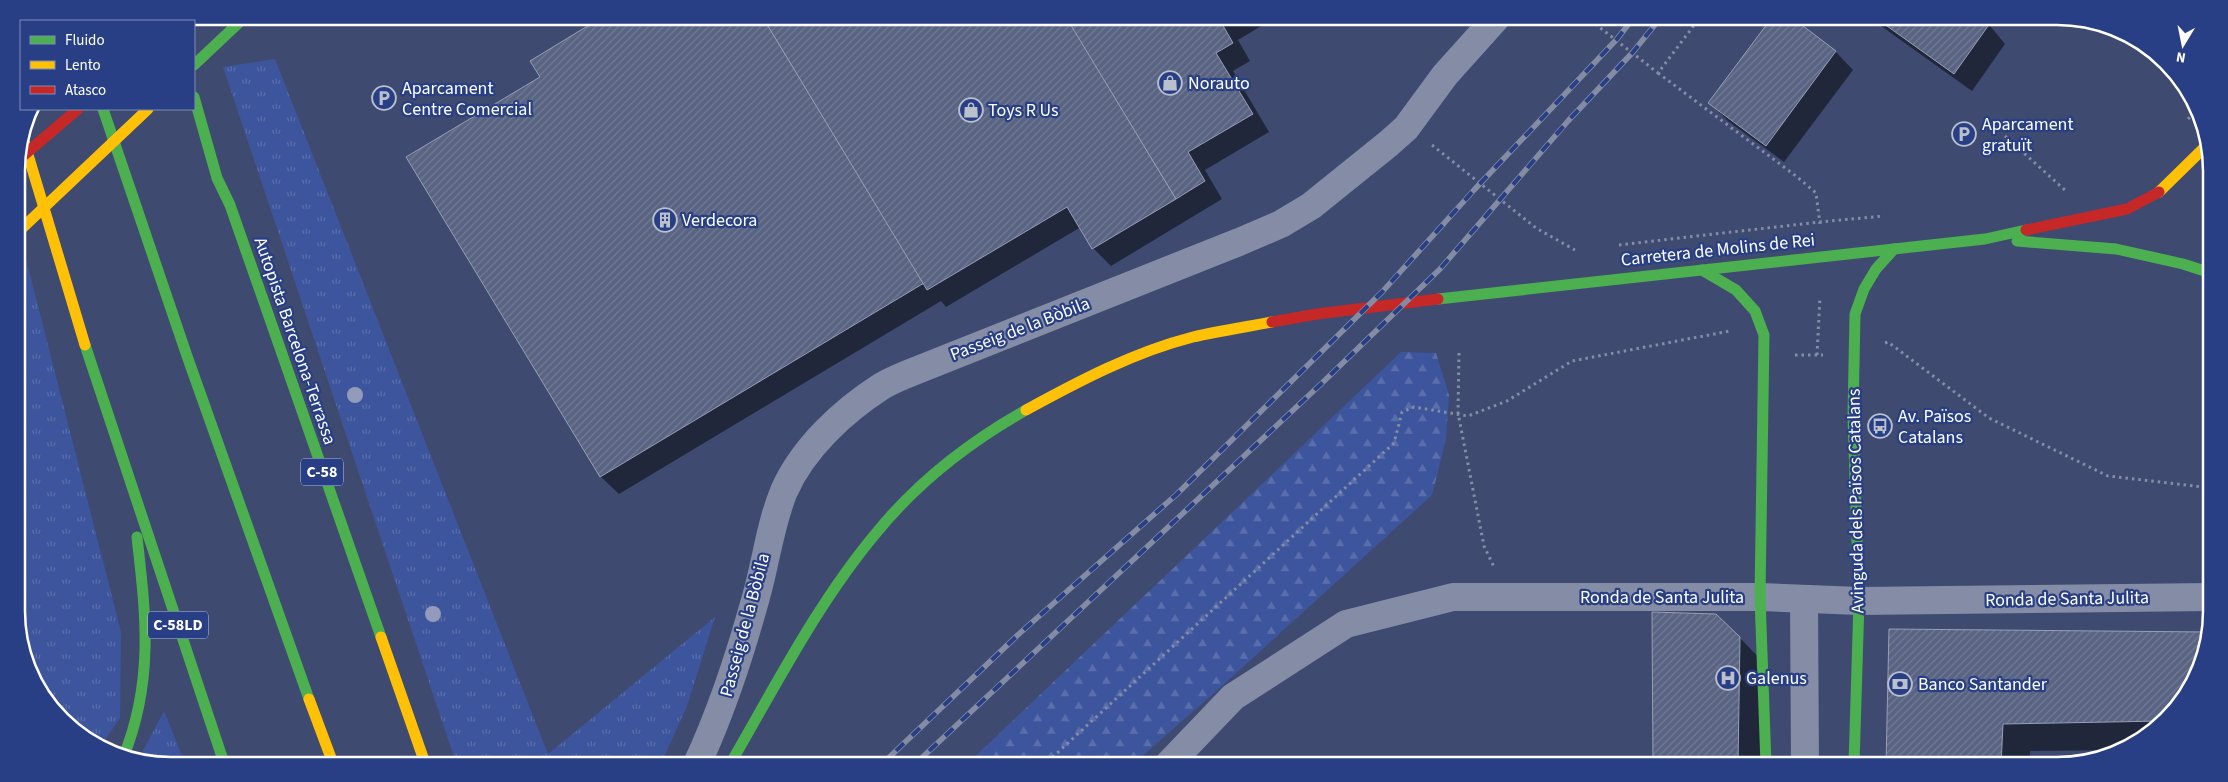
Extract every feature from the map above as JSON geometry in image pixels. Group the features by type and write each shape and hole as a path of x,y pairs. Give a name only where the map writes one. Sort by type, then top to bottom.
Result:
{"main road":[{"path":"195,64 236,25"},
{"name":"Autopista Barcelona-Terrassa","path":"195,101 217,178 230,204 423,757"},
{"path":"26,153 77,110"},
{"path":"103,110 250,536 331,757"},
{"path":"25,225 147,110"},
{"name":"C-58LD","path":"26,150 68,292 222,757"},
{"path":"1985,239 2127,209 2158,193 2202,150"},
{"path":"1985,239 2116,248 2203,270"},
{"name":"Carretera de Molins de Rei","path":"735,757 830,594 877,531 931,476 998,426 1070,384 1148,351 1193,338 1318,314 1455,296 1985,239"},
{"name":"Avinguda dels Països Catalans","path":"1854,757 1859,601 1852,354 1855,314 1864,290 1876,269 1894,249"},
{"path":"1702,270 1736,290 1755,311 1764,335 1760,596 1766,757"},
{"path":"127,750 138,716 146,656 145,607 131,484"}],"street":[{"name":"Passeig de la Bòbila","path":"700,757 716,726 733,677 757,595 767,544 784,490 814,445 833,424 857,403 884,385 1281,224 1311,206 1356,172 1400,134 1445,76 1490,25"},
{"name":"Ronda de Santa Julita","path":"1176,757 1234,697 1346,624 1453,597 1760,596 1859,601 2203,598"},
{"path":"1804,599 1805,757"}],"path":[{"path":"1596,25 1816,193 1820,229"},
{"path":"1658,73 1694,25"},
{"path":"2187,120 2192,115"},
{"path":"2005,136 2067,191"},
{"path":"1444,152 1536,228 1574,251 1584,250"},
{"path":"2060,193 2073,190"},
{"path":"1613,246 1819,222 1888,216"},
{"path":"1817,355 1820,297"},
{"path":"1053,757 1394,443 1402,412 1414,407 1468,416 1507,401 1572,361 1730,331 1763,356"},
{"path":"1852,354 1888,342 1989,418 2108,476 2203,487"},
{"path":"1459,352 1458,413 1484,546 1508,597"}],"green space":[{"path":"275,59 548,754 715,617 687,706 664,757 454,757 223,67"},
{"path":"25,255 121,632 120,718 104,740 75,721 61,707 40,675 33,658 26,630"},
{"path":"1401,352 1436,353 1449,395 1446,439 1432,495 1141,757 974,757"},
{"path":"164,711 182,757 162,757 141,754"}],"building":[{"name":"Verdecora","path":"589,25 767,25 924,283 600,477 406,157 540,77 530,61"},
{"name":"Toys R Us","path":"767,25 1071,25 1176,199 1092,249 1067,207 927,290"},
{"name":"Norauto","path":"1071,25 1223,25 1233,43 1216,53 1253,114 1188,152 1205,181 1176,199"},
{"path":"1766,25 1802,25 1836,51 1766,146 1708,103"},
{"path":"1886,25 1987,25 1954,74"},
{"path":"1652,612 1716,614 1740,637 1738,757 1653,757"},
{"path":"1889,629 2202,632 2195,658 2188,675 2173,700 2152,721 2003,724 2001,757 1886,757"}],"railway":[{"path":"889,757 1020,633 1177,494 1383,291 1628,25"},
{"path":"923,757 1321,384 1440,269 1568,121 1633,52 1655,25"}],"traffic: fast":[{"path":"195,64 236,25"},
{"path":"195,101 217,178 230,205 381,637"},
{"path":"103,110 187,356 309,699"},
{"path":"1438,299 1985,239 2026,230"},
{"path":"2017,241 2116,249 2203,270"},
{"path":"1854,757 1859,601 1853,416 1855,314 1864,289 1876,269 1894,249"},
{"path":"1702,270 1736,290 1755,311 1764,335 1760,597 1766,757"},
{"path":"85,345 222,757"},
{"path":"734,757 816,616 835,587 877,532 909,497 946,464 985,435 1026,410"},
{"path":"126,750 140,703 145,649 145,622 137,537"}],"traffic: slow":[{"path":"25,225 147,110"},
{"path":"27,150 85,345"},
{"path":"2159,192 2202,150"},
{"path":"1026,410 1128,359 1171,343 1272,322"},
{"path":"381,637 423,757"},
{"path":"309,699 331,757"}],"traffic: jam":[{"path":"26,153 77,110"},
{"path":"2026,230 2127,209 2159,192"},
{"path":"1272,322 1317,314 1438,299"}],"place":[{"name":"Norauto","path":"1170,83"},
{"name":"Aparcament Centre Comercial","path":"384,98"},
{"name":"Toys R Us","path":"971,110"},
{"name":"Aparcament gratuït","path":"1964,134"},
{"name":"Verdecora","path":"665,220"},
{"name":"Av. Països Catalans","path":"1880,426"},
{"name":"Galenus","path":"1728,678"},
{"name":"Banco Santander","path":"1900,684"}]}
